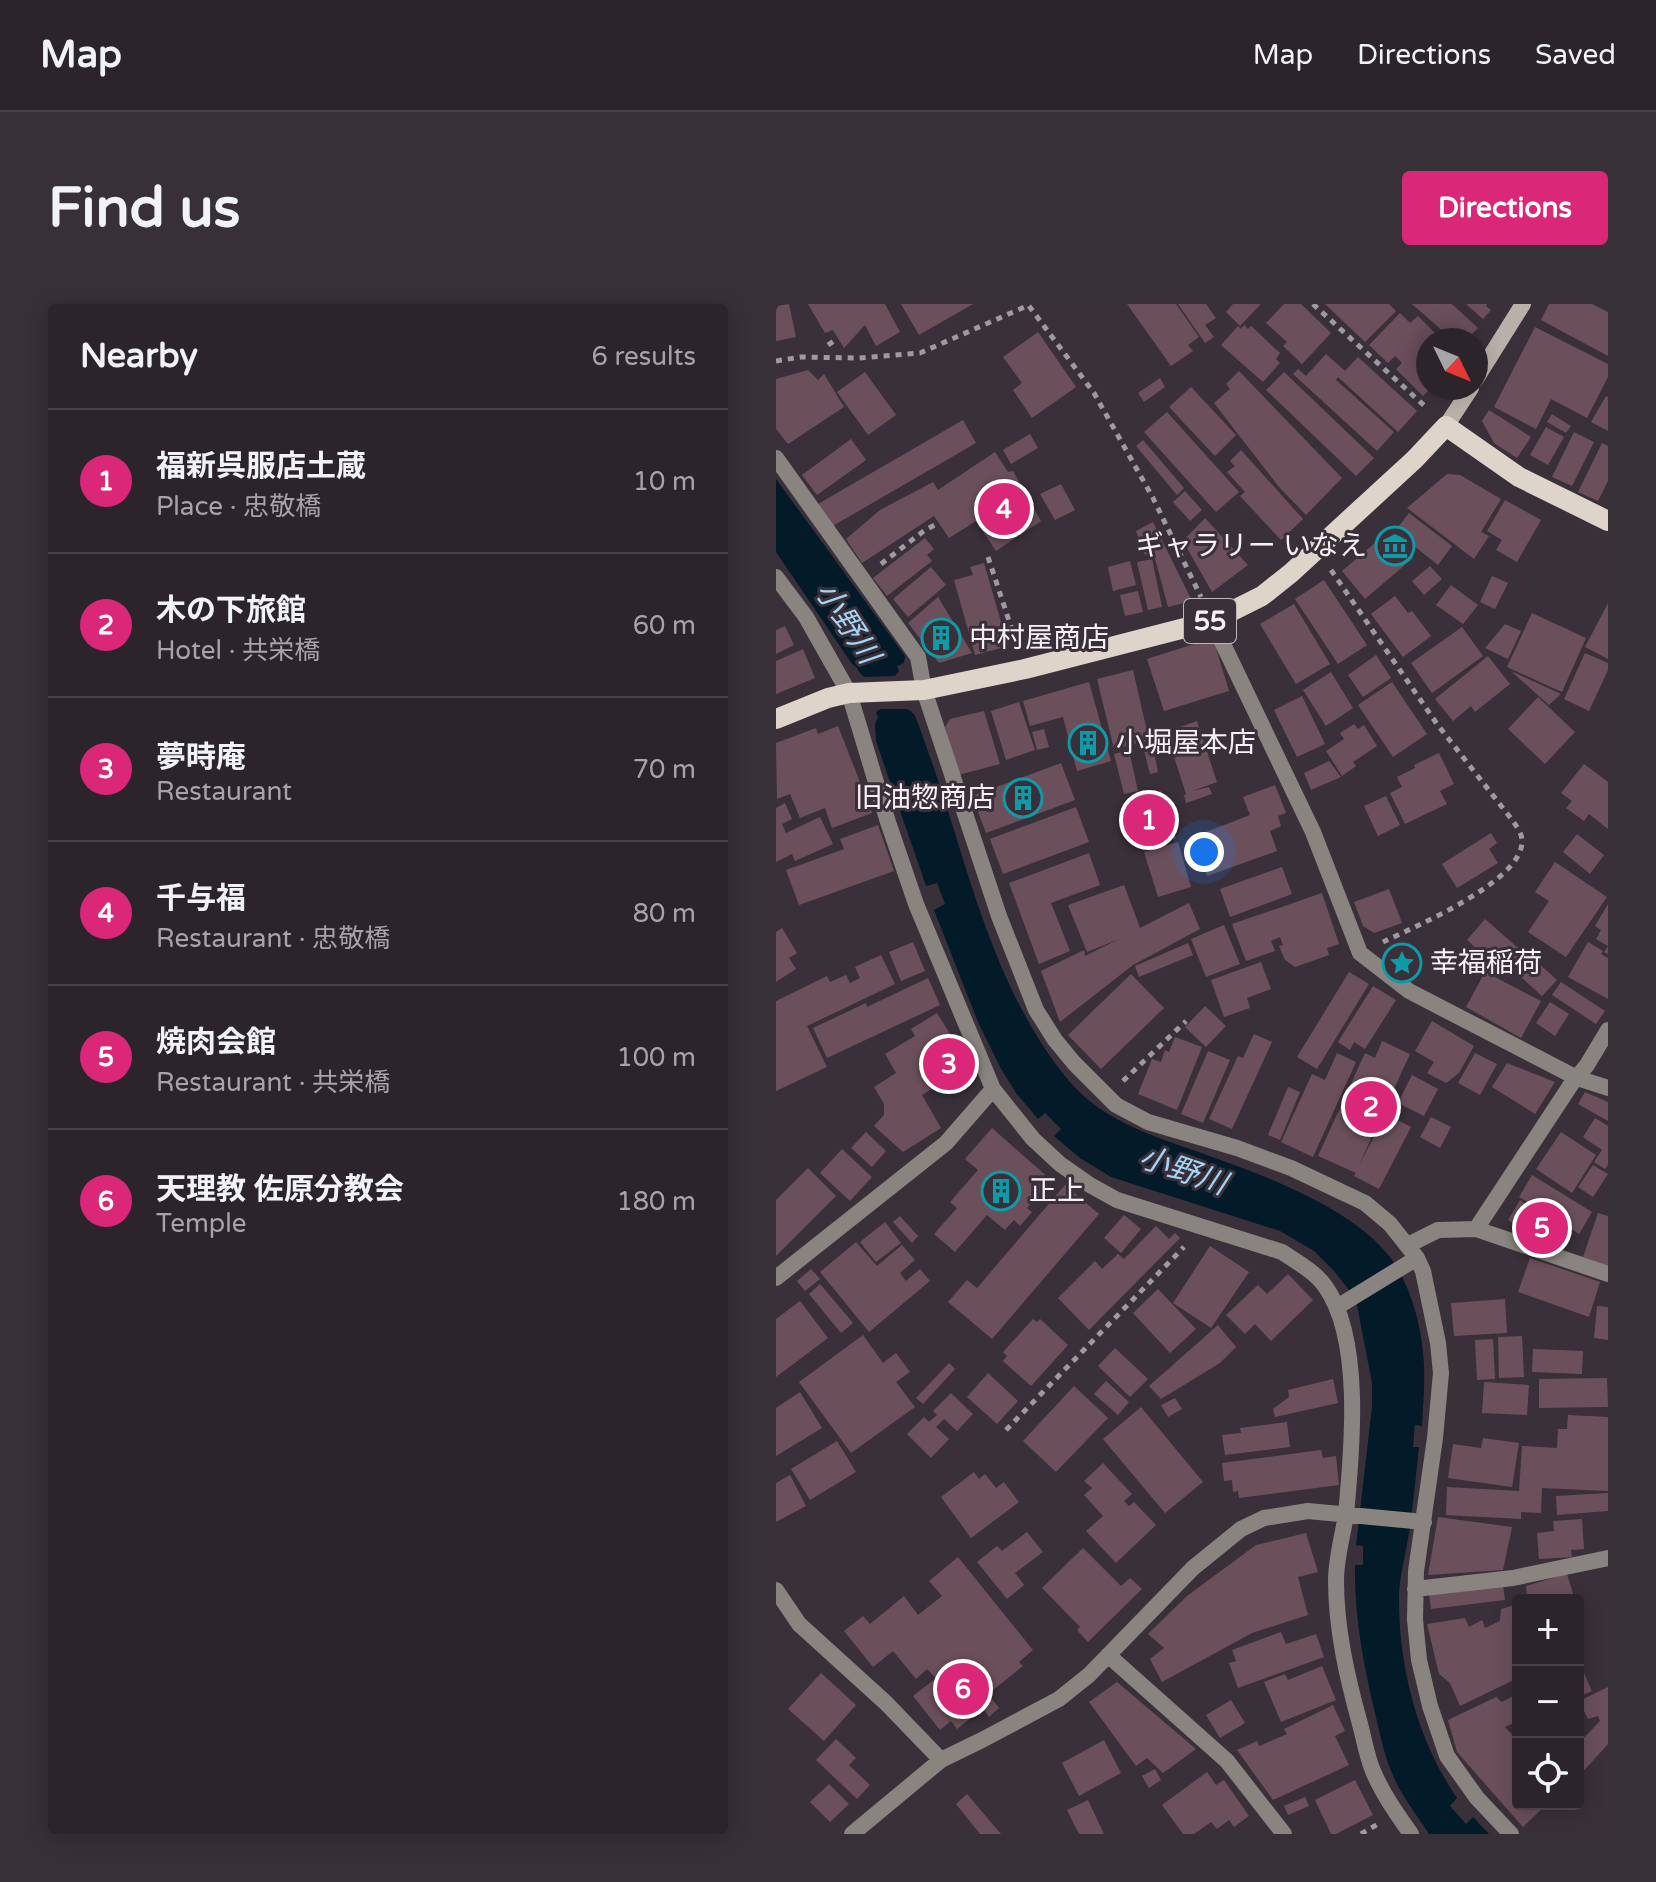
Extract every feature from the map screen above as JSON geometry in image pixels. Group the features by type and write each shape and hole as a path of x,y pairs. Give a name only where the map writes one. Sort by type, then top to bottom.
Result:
{"main road":[{"path":"1446,426 1519,477 1608,521"},
{"name":"55","path":"776,719 828,698 856,693 917,691 1025,669 1212,621 1262,596 1317,550 1446,426"}],"street":[{"path":"1488,360 1523,304"},
{"path":"1446,426 1463,400"},
{"path":"776,458 918,657 917,691 1036,1010 1055,1040 1116,1105 1148,1122 1291,1168 1365,1203 1390,1224 1413,1252 1423,1271 1441,1373 1435,1438 1417,1521 1415,1620 1419,1660 1447,1756 1477,1798 1511,1834"},
{"path":"776,577 856,693 878,791 916,904 993,1089 1033,1139 1060,1164 1090,1185 1117,1200 1282,1252 1324,1284 1337,1307 1351,1372 1353,1405 1353,1515 1336,1577 1339,1628 1348,1678 1373,1771 1411,1834"},
{"path":"1212,621 1313,832 1360,953 1409,991 1577,1078 1608,1088"},
{"path":"1476,1229 1608,1030"},
{"path":"776,1278 946,1143 993,1089"},
{"path":"1337,1307 1398,1270 1438,1230 1476,1229 1608,1274"},
{"path":"852,1834 941,1760 1059,1699 1089,1675 1193,1568 1241,1529 1264,1518 1308,1511 1417,1521"},
{"path":"1415,1589 1513,1578 1608,1558"},
{"path":"776,1590 799,1624 886,1703 941,1760"},
{"path":"1108,1655 1227,1761 1284,1834"}],"path":[{"path":"1313,304 1446,426"},
{"path":"776,361 801,357 859,358 920,353 1029,305 1094,393 1153,498 1212,621"},
{"path":"861,579 925,530 939,523"},
{"path":"1317,550 1437,724 1513,821 1520,832 1522,844 1514,863 1486,888 1360,953"},
{"path":"988,557 1025,669"},
{"path":"1107,1096 1186,1021"},
{"path":"1006,1430 1204,1226"}],"water":[{"name":"小野川","path":"776,479 905,656 904,663 897,666 992,944 1025,1016 1070,1082 1096,1106 1126,1124 1270,1179 1325,1205 1372,1238 1390,1257 1403,1279 1413,1303 1424,1362 1422,1426 1415,1425 1413,1447 1419,1447 1400,1586 1406,1674 1431,1752 1457,1798 1450,1806 1466,1824 1473,1817 1489,1834 1429,1834 1396,1782 1382,1742 1364,1661 1356,1604 1355,1565 1363,1565 1363,1546 1356,1545 1372,1407 1372,1383 1357,1305 1334,1271 1314,1251 1280,1231 1111,1177 1080,1158 1054,1136 1061,1129 1045,1113 1038,1119 1016,1093 978,1022 934,910 945,904 937,883 926,886 876,741 875,724 878,717 857,668 776,552"}],"pier":[{"path":"852,664 864,677 895,676 903,666 917,718 906,709 881,709 874,718"}],"building":[{"path":"789,304 796,337 776,341 776,306"},
{"path":"808,304 885,304 900,332 876,346 865,325 844,348 833,330 825,333"},
{"path":"901,304 973,304 919,335"},
{"path":"1127,304 1176,304 1199,337 1188,345 1193,351 1171,366"},
{"path":"1178,304 1206,304 1216,318 1205,325 1214,337 1205,343"},
{"path":"1233,304 1261,304 1240,326 1226,312"},
{"path":"1284,304 1301,304 1331,333 1302,364 1283,346 1287,342 1266,323"},
{"path":"1325,304 1389,304 1396,311 1365,342"},
{"path":"1412,304 1452,304 1478,328 1439,328"},
{"path":"1466,304 1487,304 1491,310 1483,319"},
{"path":"1549,304 1592,304 1608,312 1608,356 1541,320"},
{"path":"1400,313 1410,323 1418,316 1430,328 1416,328 1416,389 1396,369 1402,363 1395,356 1388,363 1369,345"},
{"path":"1244,325 1248,329 1251,326 1280,353 1276,359 1280,363 1263,382 1221,345 1238,326 1241,329"},
{"path":"1535,327 1608,364 1608,377 1587,418 1551,399 1536,429 1494,407"},
{"path":"1038,332 1076,387 1032,418 1013,390 1022,383 1003,357"},
{"path":"1326,354 1345,371 1358,357 1417,411 1398,432 1338,377 1336,380 1394,432 1377,451 1293,374 1298,369 1306,376"},
{"path":"808,370 818,380 824,374 844,407 788,444 776,429 776,379"},
{"path":"1239,371 1342,478 1306,515 1279,487 1214,403 1230,389 1226,384"},
{"path":"865,372 896,415 868,435 837,392"},
{"path":"1284,372 1374,458 1356,476 1266,390"},
{"path":"1160,378 1165,387 1144,402 1138,393"},
{"path":"1191,387 1236,435 1215,456 1169,407"},
{"path":"1608,397 1608,431 1591,422"},
{"path":"1489,410 1531,437 1517,458 1494,443 1482,421"},
{"path":"1167,412 1239,492 1216,512 1144,432"},
{"path":"1552,414 1571,426 1566,433 1547,422"},
{"path":"963,420 976,443 831,527 818,504"},
{"path":"1546,427 1564,437 1548,465 1530,455"},
{"path":"1574,432 1594,442 1572,486 1552,477"},
{"path":"1030,434 1038,448 1011,464 1003,450"},
{"path":"851,439 866,460 817,495 802,475"},
{"path":"1143,440 1184,488 1177,495 1136,446"},
{"path":"1602,443 1608,446 1608,481 1598,501 1578,492"},
{"path":"1241,450 1303,519 1281,540 1240,496 1245,492 1227,472 1235,466 1230,461"},
{"path":"995,452 1008,472 1013,471 1041,521 996,551 976,521 949,538 934,516 862,563 846,539 880,510 933,482 938,490"},
{"path":"1447,474 1460,475 1501,499 1481,532 1489,536 1474,559 1407,508"},
{"path":"1061,484 1075,510 1055,520 1040,494"},
{"path":"1185,491 1202,510 1190,521 1173,502"},
{"path":"1505,500 1541,520 1517,562 1496,550 1502,540 1487,531"},
{"path":"1409,513 1452,546 1438,565 1395,531"},
{"path":"1205,518 1248,565 1212,592 1183,541"},
{"path":"1153,522 1192,601 1168,607 1153,551 1145,555 1136,531"},
{"path":"1389,531 1413,558 1365,599 1342,571"},
{"path":"925,538 934,549 927,555 932,561 887,596 873,578"},
{"path":"1152,559 1162,607 1148,610 1137,562"},
{"path":"1130,561 1136,585 1113,591 1108,567"},
{"path":"984,563 1008,646 975,655 954,580 973,575 970,567"},
{"path":"1430,566 1442,579 1424,595 1412,581"},
{"path":"931,567 946,585 908,617 893,599"},
{"path":"1492,576 1508,583 1495,609 1480,602"},
{"path":"1324,580 1367,645 1338,664 1295,599"},
{"path":"1451,585 1478,605 1463,624 1436,605"},
{"path":"1138,591 1143,612 1125,616 1120,595"},
{"path":"1395,596 1408,613 1412,611 1431,636 1403,657 1371,614"},
{"name":"中村屋商店","path":"938,597 972,653 939,663 908,623"},
{"path":"1608,603 1608,659 1585,647"},
{"path":"1294,604 1330,664 1296,684 1260,624"},
{"path":"1532,613 1586,638 1562,692 1507,667"},
{"path":"1505,624 1521,631 1508,659 1485,648"},
{"path":"785,626 794,645 776,654 776,630"},
{"path":"1462,627 1483,656 1432,693 1411,663"},
{"path":"1213,638 1229,691 1164,711 1147,659"},
{"path":"803,649 815,678 776,694 776,661"},
{"path":"1585,653 1608,663 1608,670 1589,711 1564,699"},
{"path":"1376,655 1391,678 1363,697 1348,675"},
{"path":"1488,656 1510,684 1475,712 1471,706 1453,721 1435,699"},
{"path":"1133,670 1149,740 1114,749 1097,679"},
{"path":"1511,671 1561,694 1549,705"},
{"path":"1331,672 1353,708 1326,726 1303,690"},
{"name":"小堀屋本店","path":"1089,682 1111,761 1077,771 1063,717 1030,726 1023,701"},
{"path":"1392,682 1427,734 1393,757 1358,705"},
{"path":"1302,696 1325,744 1297,757 1274,710"},
{"path":"1538,697 1575,732 1545,764 1508,729"},
{"path":"1019,702 1035,750 1006,760 991,711"},
{"path":"984,711 1000,764 958,775 945,727 950,719"},
{"path":"1197,721 1217,782 1192,791 1209,787 1212,794 1186,803 1186,794 1166,732"},
{"path":"1354,724 1358,729 1364,725 1377,746 1353,762 1356,766 1342,776 1326,751 1344,739 1340,733"},
{"path":"838,726 872,813 832,828 825,808 800,818 790,794 777,799 776,743 816,728 818,734"},
{"path":"1044,729 1049,747 1037,750 1032,732"},
{"path":"1153,748 1158,772 1150,774 1144,750"},
{"path":"1129,750 1138,791 1124,794 1114,754"},
{"path":"1439,753 1454,784 1440,791 1447,804 1405,824 1390,793 1402,787 1397,777"},
{"path":"1329,761 1341,777 1311,790 1304,773"},
{"name":"旧油惣商店","path":"1061,763 1075,800 986,833 972,796"},
{"path":"1584,764 1608,782 1608,829 1589,814 1584,821 1566,808 1572,801 1561,793"},
{"path":"1275,785 1286,813 1278,816 1281,826 1270,831 1277,851 1207,876 1193,837 1250,815 1243,797"},
{"path":"1161,791 1176,838 1165,842 1163,837 1135,845 1122,804"},
{"path":"1386,796 1400,825 1378,836 1364,806"},
{"path":"785,803 792,819 782,824 786,833 820,817 833,844 795,861 792,854 776,862 776,808"},
{"path":"1076,807 1089,842 1003,874 990,839"},
{"path":"878,825 894,871 799,905 786,870 844,849 840,839"},
{"path":"1491,833 1497,843 1489,849 1498,863 1457,888 1442,864"},
{"path":"1577,834 1604,855 1590,874 1563,852"},
{"path":"1178,842 1191,887 1158,897 1144,852"},
{"path":"1089,853 1100,885 1051,903 1070,951 1039,964 1009,883"},
{"path":"1555,862 1607,897 1566,957 1528,932 1549,901 1535,892"},
{"path":"1282,867 1292,894 1230,917 1220,889"},
{"path":"1124,885 1140,928 1189,903 1200,929 1133,965 1060,1022 1041,971 1084,950 1085,956 1119,939 1087,952 1068,905"},
{"path":"1389,889 1402,923 1374,933 1363,926 1354,902"},
{"path":"1322,893 1339,944 1327,948 1329,955 1295,967 1285,960 1279,946 1283,945 1280,937 1271,941 1275,951 1246,961 1232,924"},
{"path":"1608,904 1608,946 1596,939 1601,930 1595,926"},
{"path":"1485,919 1527,956 1508,977 1467,940"},
{"path":"1224,925 1240,964 1206,977 1191,939"},
{"path":"782,928 797,953 789,958 796,969 776,982 776,932"},
{"path":"913,942 925,971 901,981 889,952"},
{"path":"1588,942 1608,958 1608,999 1568,977"},
{"path":"1188,943 1193,955 1139,977 1135,966"},
{"path":"1399,950 1408,961 1400,968 1390,958"},
{"path":"881,955 895,984 807,1026 827,1067 776,1091 776,1001 827,976 830,982 846,975 850,983 860,978 855,967"},
{"path":"1535,960 1557,980 1542,996 1520,976"},
{"path":"1261,962 1271,989 1247,998 1250,1008 1224,1017 1211,980"},
{"path":"1349,972 1369,984 1317,1069 1297,1057"},
{"path":"1485,972 1541,1001 1521,1038 1466,1007"},
{"path":"1131,974 1164,1008 1101,1069 1068,1035"},
{"path":"928,978 940,1005 827,1058 813,1028"},
{"path":"1561,982 1605,1011 1596,1024 1552,995"},
{"path":"1373,986 1396,1000 1365,1049 1354,1042 1350,1050 1338,1042"},
{"path":"1550,1002 1569,1014 1555,1036 1536,1023"},
{"path":"1205,1006 1226,1026 1206,1047 1185,1027"},
{"path":"937,1013 970,1066 922,1095 941,1128 903,1152 874,1126 884,1115 884,1104 874,1087 896,1073 885,1054 915,1036 911,1029"},
{"path":"1432,1021 1474,1046 1459,1073 1446,1083 1427,1073 1434,1062 1415,1051"},
{"path":"1254,1034 1272,1042 1232,1129 1209,1119 1238,1056 1243,1058"},
{"path":"1175,1037 1202,1047 1177,1110 1138,1094 1152,1059 1161,1062"},
{"path":"1382,1041 1410,1054 1359,1165 1386,1114 1411,1127 1379,1189 1354,1176 1356,1173 1318,1156 1365,1053 1375,1058"},
{"path":"1208,1051 1230,1060 1203,1123 1181,1114"},
{"path":"1337,1053 1356,1062 1313,1157 1281,1142 1312,1074 1325,1080"},
{"path":"1475,1053 1497,1064 1480,1095 1458,1083"},
{"path":"1507,1063 1555,1082 1535,1114 1492,1087"},
{"path":"1412,1075 1438,1089 1424,1116 1398,1103"},
{"path":"1288,1087 1300,1092 1280,1140 1268,1135"},
{"path":"1585,1092 1608,1102 1608,1121 1578,1104"},
{"path":"1431,1117 1451,1127 1440,1148 1420,1137"},
{"path":"1595,1118 1608,1126 1608,1165 1605,1169 1594,1162 1602,1150 1583,1137"},
{"name":"正上","path":"992,1128 1051,1180 1027,1208 1032,1212 1020,1226 1014,1220 1005,1230 987,1215 955,1252 934,1234 957,1208 950,1202 978,1170 965,1159"},
{"path":"866,1132 886,1151 872,1167 851,1148"},
{"path":"1561,1132 1596,1155 1572,1193 1536,1169"},
{"path":"842,1149 872,1177 850,1201 820,1173"},
{"path":"1593,1165 1608,1174 1593,1197 1578,1187"},
{"path":"808,1168 836,1196 776,1256 776,1200"},
{"path":"1532,1175 1592,1212 1579,1234 1519,1197"},
{"path":"1065,1185 1099,1214 992,1339 948,1302 967,1280 977,1288"},
{"path":"1520,1200 1573,1233 1560,1253 1508,1220"},
{"path":"1598,1213 1608,1216 1608,1266 1583,1257"},
{"path":"1124,1215 1141,1229 1121,1253 1104,1238"},
{"path":"900,1216 918,1236 912,1243 893,1222"},
{"path":"885,1222 901,1243 876,1262 860,1242"},
{"path":"1156,1226 1169,1239 1175,1233 1180,1238 1089,1330 1058,1298 1095,1261 1102,1269 1118,1254 1124,1259"},
{"path":"856,1242 877,1266 902,1245 915,1260 900,1273 906,1281 920,1269 930,1281 869,1332 820,1272"},
{"path":"1210,1246 1249,1272 1211,1328 1173,1303"},
{"path":"1530,1258 1600,1282 1589,1317 1518,1292"},
{"path":"811,1269 820,1279 805,1291 797,1281"},
{"path":"1288,1274 1313,1300 1271,1341 1255,1324 1245,1334 1226,1315 1258,1285 1267,1294"},
{"path":"820,1284 853,1323 841,1333 809,1294"},
{"path":"1158,1289 1196,1329 1170,1353 1133,1313"},
{"path":"1505,1299 1507,1333 1454,1336 1451,1303"},
{"path":"800,1301 828,1338 776,1377 776,1319"},
{"path":"1597,1306 1608,1307 1608,1340 1594,1338"},
{"path":"1033,1319 1037,1322 1040,1319 1068,1345 1031,1386 1003,1361 1007,1356 1003,1352"},
{"path":"1218,1325 1236,1347 1220,1363 1161,1399 1149,1386"},
{"path":"863,1335 883,1363 896,1353 910,1372 896,1382 915,1407 851,1453 799,1382"},
{"path":"1522,1336 1524,1377 1499,1378 1498,1337"},
{"path":"1493,1339 1495,1379 1477,1380 1475,1340"},
{"path":"1115,1348 1148,1379 1130,1397 1098,1366"},
{"path":"1533,1349 1583,1351 1582,1374 1532,1372"},
{"path":"949,1363 955,1369 923,1404 916,1398"},
{"path":"988,1373 1018,1401 997,1424 967,1397"},
{"path":"1607,1378 1608,1407 1539,1408 1539,1379"},
{"path":"1333,1379 1338,1403 1275,1417 1273,1409 1289,1397 1288,1390"},
{"path":"1106,1381 1129,1402 1118,1415 1094,1394"},
{"path":"1484,1382 1529,1385 1527,1415 1482,1413"},
{"path":"1074,1386 1108,1418 1056,1472 1023,1441"},
{"path":"800,1392 822,1428 776,1456 776,1408"},
{"path":"951,1393 973,1414 957,1431 944,1419 936,1427 949,1439 931,1458 907,1434 924,1417 929,1422 937,1415 933,1411"},
{"path":"1175,1398 1182,1409 1168,1417 1161,1405"},
{"path":"1141,1407 1203,1482 1165,1513 1103,1439"},
{"path":"1568,1415 1608,1417 1608,1491 1542,1488 1541,1513 1521,1512 1521,1519 1446,1515 1447,1487 1519,1491 1522,1446 1557,1448 1558,1429 1567,1429"},
{"path":"1287,1422 1290,1447 1225,1455 1222,1435 1241,1433 1240,1428"},
{"path":"1483,1438 1519,1443 1512,1487 1448,1478 1453,1444 1481,1448"},
{"path":"837,1441 856,1472 810,1500 791,1469"},
{"path":"1321,1450 1323,1458 1336,1456 1339,1485 1239,1498 1238,1491 1233,1492 1232,1480 1224,1481 1222,1463"},
{"path":"1103,1463 1132,1494 1124,1501 1129,1506 1134,1502 1156,1525 1116,1563 1086,1531 1103,1516 1084,1495 1092,1488 1084,1481"},
{"path":"974,1472 979,1479 985,1474 996,1488 1004,1482 1019,1502 971,1538 941,1497"},
{"path":"790,1475 806,1506 776,1522 776,1483"},
{"path":"1608,1493 1608,1511 1557,1515 1556,1496"},
{"path":"1438,1517 1512,1527 1503,1570 1428,1575"},
{"path":"1582,1519 1584,1549 1571,1550 1572,1557 1539,1559 1537,1533 1554,1531 1553,1521"},
{"path":"1027,1532 1043,1552 1015,1573 1024,1585 1007,1599 977,1562 997,1546 1002,1551"},
{"path":"1306,1533 1318,1572 1298,1577 1308,1615 1252,1633 1162,1682 1150,1659 1164,1648 1148,1634 1187,1596 1256,1545"},
{"path":"1083,1548 1121,1586 1130,1578 1142,1589 1088,1642 1077,1630 1080,1627 1042,1588"},
{"path":"958,1557 1033,1650 1019,1662 1023,1666 988,1694 999,1708 989,1717 983,1708 957,1729 951,1721 940,1730 913,1696 936,1678 927,1669 916,1679 893,1651 873,1667 844,1631 863,1616 870,1624 904,1596 918,1615 942,1596 929,1581"},
{"path":"1567,1574 1573,1594 1527,1594 1526,1586"},
{"path":"1503,1585 1505,1600 1431,1609 1429,1594"},
{"path":"1512,1606 1512,1681 1460,1706 1450,1683 1439,1674 1427,1624 1465,1618 1469,1627 1482,1620 1485,1628 1500,1621 1501,1609"},
{"path":"1281,1632 1286,1644 1316,1634 1324,1657 1238,1688 1229,1663 1236,1661 1232,1650"},
{"path":"1322,1666 1336,1700 1281,1722 1264,1682 1285,1674 1288,1680"},
{"path":"821,1673 856,1705 824,1741 788,1709"},
{"path":"1584,1673 1592,1691 1584,1694"},
{"path":"1117,1682 1196,1749 1163,1773 1147,1758 1136,1766 1089,1702"},
{"path":"1608,1687 1608,1744 1584,1770 1584,1738 1600,1721 1598,1716 1588,1719 1584,1699"},
{"path":"1496,1697 1502,1702 1512,1697 1512,1724 1505,1727 1512,1735 1512,1810 1541,1810 1523,1827 1457,1752 1448,1720"},
{"path":"1231,1700 1245,1723 1220,1738 1206,1715"},
{"path":"1333,1705 1345,1731 1335,1736 1349,1765 1273,1800 1237,1750 1257,1741 1259,1746 1287,1734 1284,1729"},
{"path":"836,1739 856,1758 849,1765 870,1785 857,1799 816,1760"},
{"path":"1104,1740 1121,1773 1079,1796 1062,1763"},
{"path":"1155,1769 1161,1780 1149,1788 1142,1776"},
{"path":"1207,1772 1216,1785 1224,1780 1249,1816 1234,1827 1229,1820 1217,1829 1211,1822 1194,1834 1183,1834 1162,1805"},
{"path":"1355,1780 1373,1815 1331,1834 1315,1800"},
{"path":"829,1784 849,1804 830,1822 810,1802"},
{"path":"967,1794 1001,1834 980,1834 956,1804"},
{"path":"1305,1797 1309,1806 1288,1815 1284,1806"},
{"path":"1088,1800 1104,1834 1079,1834 1067,1810"}],"place":[{"name":"千与福","path":"1004,509"},
{"name":"ギャラリー いなえ","path":"1395,546"},
{"name":"中村屋商店","path":"941,638"},
{"name":"小堀屋本店","path":"1088,743"},
{"name":"旧油惣商店","path":"1023,798"},
{"name":"福新呉服店土蔵","path":"1149,820"},
{"name":"幸福稲荷","path":"1402,963"},
{"name":"夢時庵","path":"949,1064"},
{"name":"木の下旅館","path":"1371,1107"},
{"name":"正上","path":"1001,1191"},
{"name":"焼肉会館","path":"1542,1228"},
{"name":"天理教 佐原分教会","path":"963,1689"}]}
